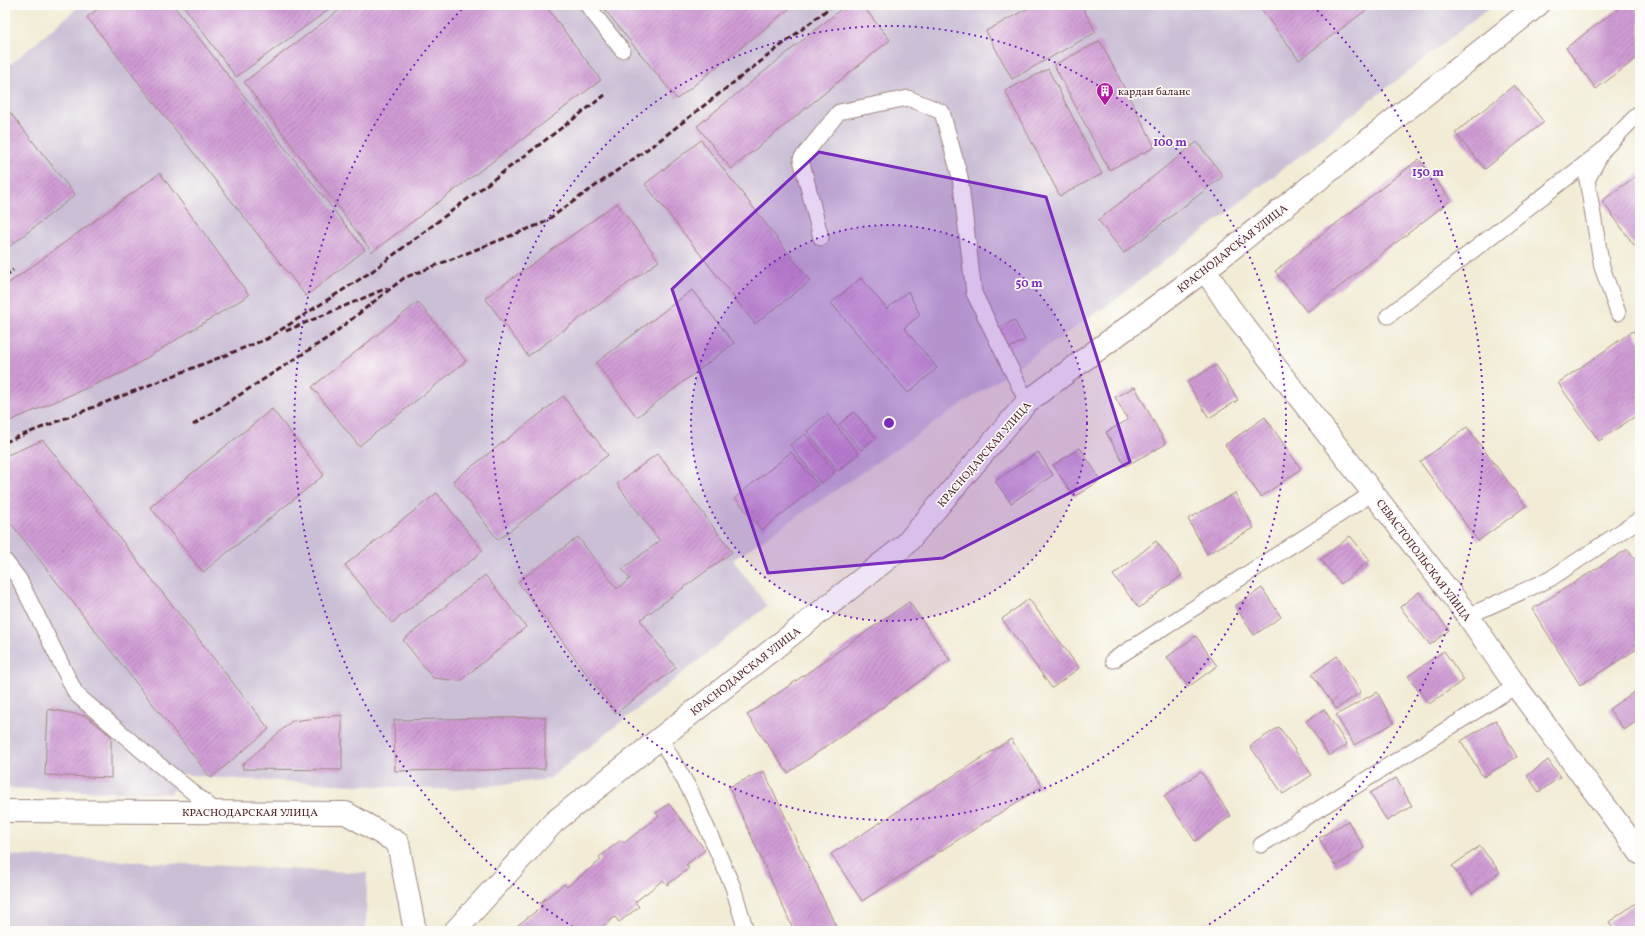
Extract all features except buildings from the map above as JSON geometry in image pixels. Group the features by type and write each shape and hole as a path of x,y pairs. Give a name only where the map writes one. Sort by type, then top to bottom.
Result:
{"street":[{"name":"КРАСНОДАРСКАЯ УЛИЦА","path":"455,931 554,822 905,545 1027,402 1205,270 1538,5"},
{"name":"СЕВАСТОПОЛЬСКАЯ УЛИЦА","path":"1205,270 1230,308 1468,616 1516,686 1640,853"},
{"name":"КРАСНОДАРСКАЯ УЛИЦА","path":"5,811 346,812 398,843 415,931"}],"lane":[{"path":"587,5 622,50"},
{"path":"821,238 801,160 839,112 908,98 942,112 960,177 974,293 1027,402"},
{"path":"1388,316 1603,150 1640,112"},
{"path":"1603,150 1587,180 1602,267 1618,313"},
{"path":"1112,660 1373,494"},
{"path":"1468,616 1550,579 1640,519"},
{"path":"5,561 19,579 76,694 147,755 217,812"},
{"path":"1261,845 1516,686"},
{"path":"660,738 691,792 733,887 746,931"}],"highlighted area":[{"path":"819,152 1046,197 1130,462 943,558 768,573 672,289"}],"shaded area":[{"path":"81,5 1493,5 1111,303 733,560 767,606 549,779 453,790 221,778 181,774 171,794 5,788 5,69"},
{"path":"5,855 367,873 366,931 5,931"}],"railway":[{"path":"193,425 329,337 404,278 543,223 656,143 833,5"},
{"path":"265,340 371,272 605,95"},
{"path":"5,276 13,270"},
{"path":"286,331 387,288"},
{"path":"5,442 269,338"}],"place":[{"name":"кардан баланс","path":"1105,106"}]}
